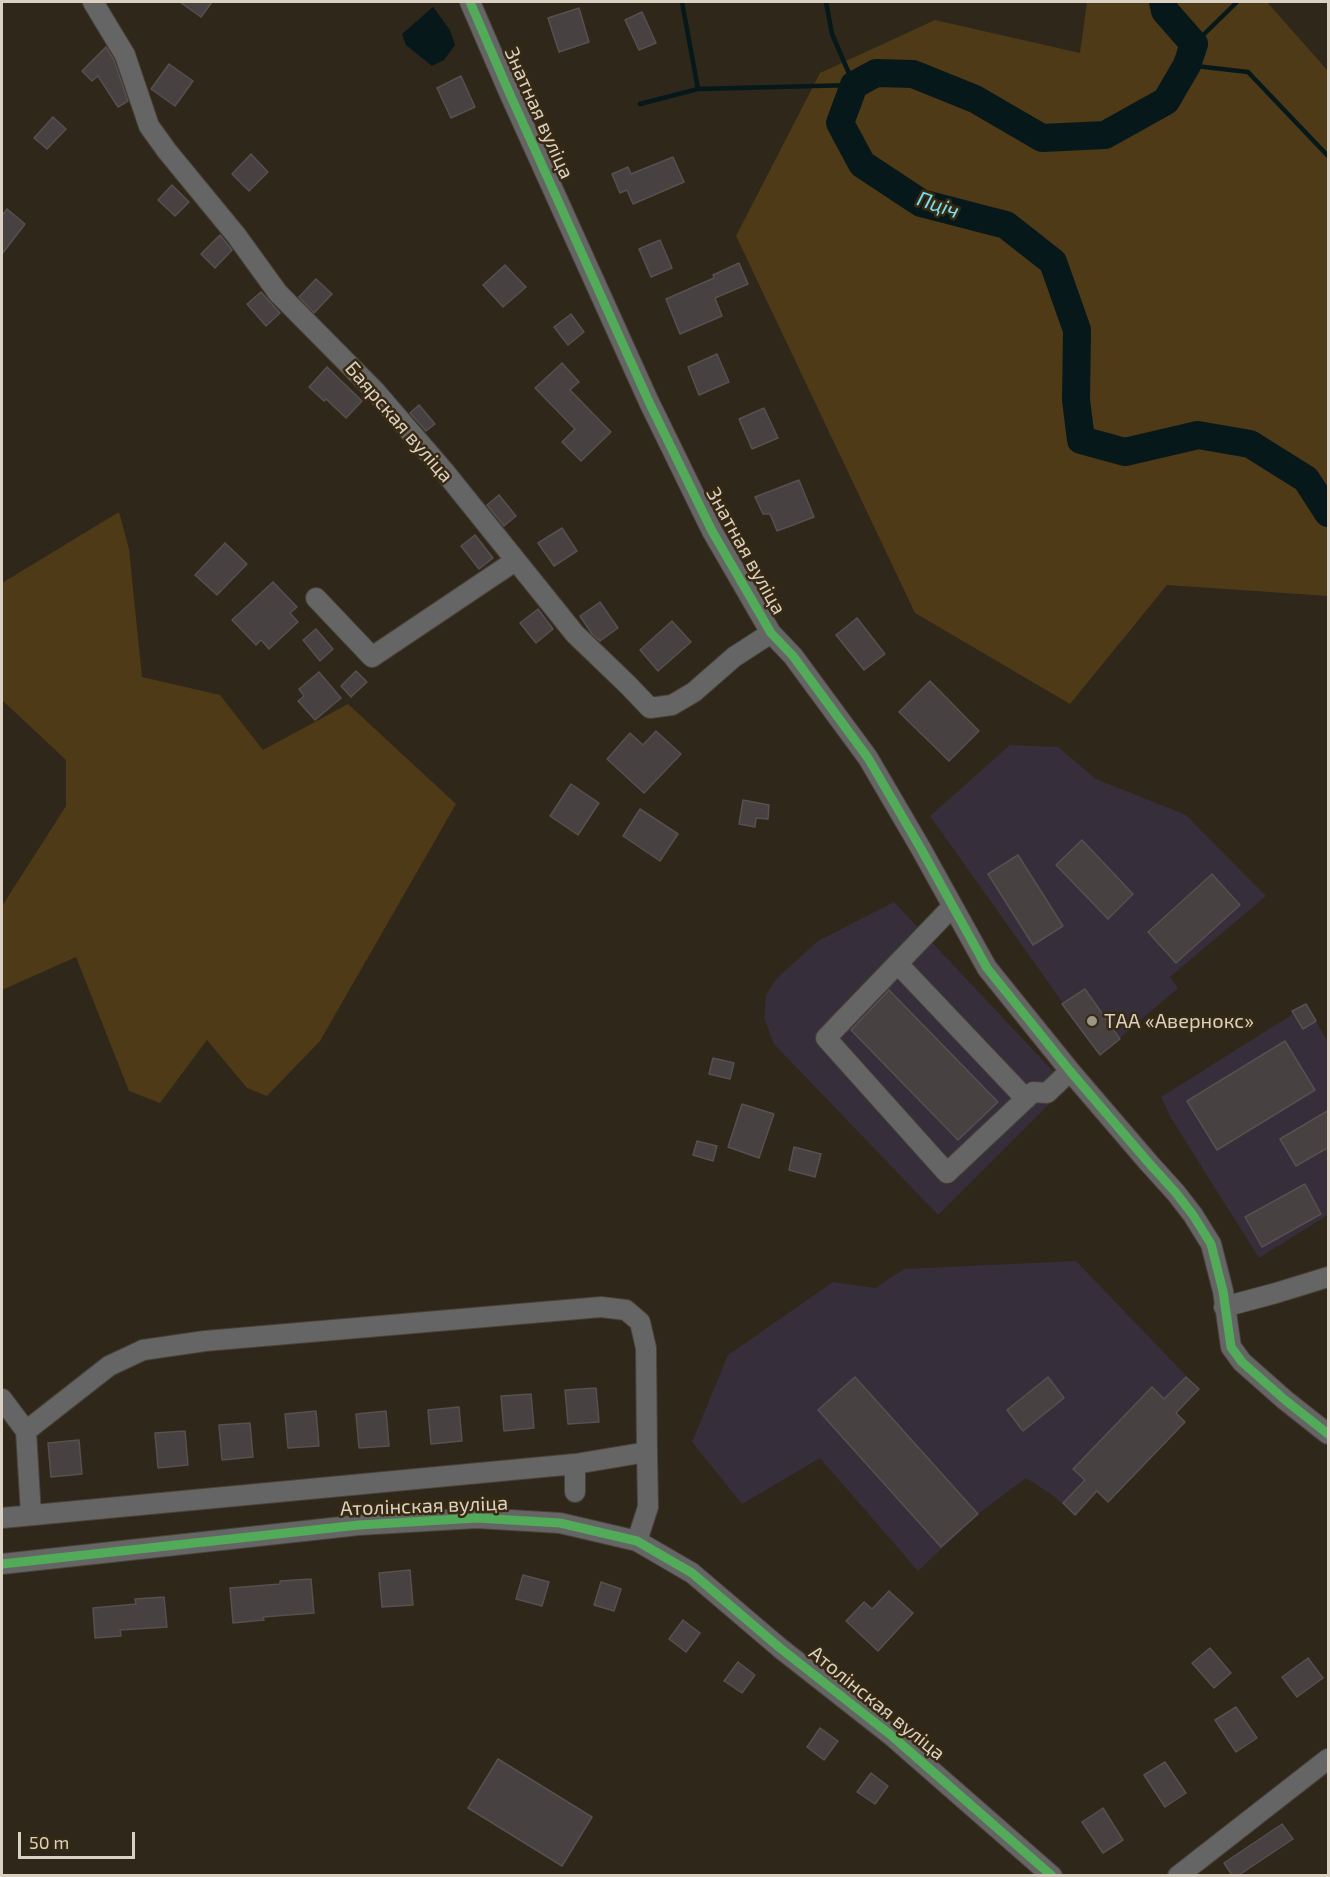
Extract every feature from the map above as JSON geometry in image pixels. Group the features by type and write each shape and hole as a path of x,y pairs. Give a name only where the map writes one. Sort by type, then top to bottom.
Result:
{"street":[{"name":"Баярская вуліца","path":"93,2 125,55 149,126 236,235 278,293 375,391 444,471 575,634 650,708 672,705 694,692 734,657 771,633"},
{"name":"Знатная вуліца","path":"470,2 649,402 712,531 771,633 793,656 868,758 987,968 1070,1071 1193,1215 1211,1245 1219,1274 1231,1347 1242,1362 1285,1400 1329,1434"},
{"path":"316,598 372,657 515,561"},
{"path":"952,908 826,1038 947,1173 1033,1092 1047,1093 1070,1071"},
{"path":"898,964 1026,1099"},
{"path":"1224,1307 1329,1276"},
{"path":"26,1431 109,1366 143,1350 205,1341 601,1307 626,1310 640,1322 646,1348 648,1507 637,1541"},
{"path":"2,1400 26,1431 32,1515"},
{"name":"Атолінская вуліца","path":"2,1518 575,1464 647,1452"},
{"path":"575,1464 575,1492"},
{"name":"Атолінская вуліца","path":"2,1564 359,1525 477,1518 560,1523 637,1541 692,1573 780,1648 892,1736 1052,1875"},
{"path":"1178,1875 1329,1759"}],"shaded area":[{"path":"1087,2 1267,2 1328,71 1328,596 1167,585 1070,704 915,613 736,236 820,73 935,20 1080,53"},
{"path":"433,7 450,30 455,45 444,60 432,66 406,45 402,34"},
{"path":"119,512 129,549 142,677 220,695 263,750 348,704 456,804 320,1041 267,1096 247,1088 207,1040 160,1103 129,1091 76,957 2,990 2,906 66,806 66,760 2,700 2,583"},
{"name":"ТАА «Авернокс»","path":"1010,745 1058,747 1096,779 1186,815 1266,896 1170,977 1178,988 1100,1055 930,816"},
{"path":"894,902 1067,1086 938,1215 774,1044 764,1018 766,995 776,979 818,941"},
{"path":"1306,1004 1328,1042 1328,1215 1259,1258 1171,1118 1161,1097"},
{"path":"1076,1261 1199,1389 1176,1413 1185,1422 1108,1502 1097,1492 1075,1515 1051,1494 1026,1478 978,1514 918,1571 820,1458 742,1504 692,1442 728,1355 833,1282 875,1288 904,1269"}],"building":[{"path":"180,2 212,2 201,17"},
{"path":"579,8 589,42 559,52 548,18"},
{"path":"642,12 656,43 639,50 625,20"},
{"path":"106,47 114,60 128,101 118,107 98,76 92,81 82,71"},
{"path":"169,64 193,81 175,106 151,89"},
{"path":"461,76 475,107 451,118 437,88"},
{"path":"53,117 66,129 47,149 34,138"},
{"path":"251,154 268,172 249,191 232,174"},
{"path":"673,157 684,182 633,204 627,190 620,193 612,174 628,167 631,174"},
{"path":"172,185 189,202 175,216 158,200"},
{"path":"7,209 25,224 2,254 2,216"},
{"path":"220,235 232,250 215,268 201,254"},
{"path":"660,240 672,268 651,277 639,249"},
{"path":"739,263 748,284 715,298 722,316 680,334 666,299 714,278 713,275"},
{"path":"505,265 526,287 503,307 483,285"},
{"path":"316,279 332,294 314,313 299,297"},
{"path":"261,292 280,313 266,326 247,304"},
{"path":"571,314 584,332 568,345 554,327"},
{"path":"717,354 729,382 699,395 688,367"},
{"path":"562,363 579,382 570,390 611,432 581,461 562,442 575,429 535,388"},
{"path":"327,367 362,401 346,418 309,387"},
{"path":"419,405 435,424 426,431 410,413"},
{"path":"764,408 778,438 752,449 739,419"},
{"path":"799,480 814,517 777,531 770,514 763,514 755,497"},
{"path":"499,495 516,516 504,526 487,505"},
{"path":"562,528 577,551 554,566 538,543"},
{"path":"475,535 493,558 479,569 461,546"},
{"path":"225,543 247,564 217,595 195,575"},
{"path":"273,582 297,607 290,613 298,622 269,649 261,640 256,645 232,620"},
{"path":"600,602 618,628 600,641 592,634 580,616"},
{"path":"538,609 553,629 536,643 520,623"},
{"path":"857,618 885,654 864,670 836,635"},
{"path":"672,621 691,642 658,671 640,650"},
{"path":"316,629 333,649 320,661 303,640"},
{"path":"356,671 367,682 351,697 341,686"},
{"path":"319,672 341,698 315,720 298,701 304,696 299,689"},
{"path":"930,681 979,731 949,761 899,712"},
{"path":"656,731 681,754 644,793 607,759 630,733 643,745"},
{"path":"571,784 599,803 578,835 550,816"},
{"path":"743,800 769,805 768,819 756,818 755,827 739,824"},
{"path":"640,809 678,834 660,861 623,836"},
{"path":"1082,840 1133,894 1108,919 1056,865"},
{"path":"1018,855 1063,926 1033,945 988,874"},
{"path":"1212,874 1240,905 1176,963 1148,932"},
{"name":"ТАА «Авернокс»","path":"1085,989 1120,1039 1100,1055 1062,1004"},
{"path":"889,990 998,1102 958,1140 851,1030"},
{"path":"1306,1004 1316,1021 1303,1029 1292,1011"},
{"path":"1285,1041 1315,1090 1217,1150 1187,1101"},
{"path":"713,1058 734,1063 730,1079 709,1074"},
{"path":"742,1104 774,1114 759,1158 728,1147"},
{"path":"1329,1110 1329,1147 1296,1166 1280,1139"},
{"path":"697,1141 717,1146 713,1161 693,1155"},
{"path":"794,1147 821,1154 815,1177 789,1170"},
{"path":"1305,1184 1321,1214 1262,1247 1245,1217"},
{"path":"855,1377 978,1514 941,1547 818,1410"},
{"path":"1048,1377 1064,1398 1023,1431 1007,1410"},
{"path":"1186,1377 1199,1389 1176,1413 1185,1422 1108,1502 1097,1491 1075,1515 1063,1503 1085,1480 1073,1469 1152,1387 1164,1399"},
{"path":"596,1388 599,1422 568,1424 565,1390"},
{"path":"531,1394 534,1428 504,1431 501,1396"},
{"path":"459,1407 462,1441 431,1444 428,1410"},
{"path":"316,1411 319,1446 288,1448 285,1414"},
{"path":"386,1411 389,1446 359,1448 356,1414"},
{"path":"250,1423 253,1457 222,1460 219,1425"},
{"path":"185,1431 188,1465 158,1468 155,1433"},
{"path":"79,1440 82,1474 51,1477 48,1443"},
{"path":"410,1570 413,1605 382,1607 379,1573"},
{"path":"523,1575 549,1582 542,1606 516,1599"},
{"path":"311,1579 314,1613 263,1617 264,1620 233,1623 230,1588"},
{"path":"601,1582 621,1589 614,1611 594,1605"},
{"path":"889,1591 913,1613 878,1651 846,1621 864,1602 872,1609"},
{"path":"164,1597 167,1627 120,1630 121,1636 95,1638 93,1608 136,1604 135,1599"},
{"path":"683,1620 700,1633 686,1652 669,1639"},
{"path":"1210,1648 1231,1673 1214,1688 1192,1663"},
{"path":"1308,1658 1323,1678 1297,1697 1282,1677"},
{"path":"738,1662 755,1675 742,1693 724,1681"},
{"path":"1236,1707 1257,1738 1236,1752 1215,1720"},
{"path":"820,1728 838,1741 824,1760 807,1747"},
{"path":"498,1759 592,1817 562,1866 468,1808"},
{"path":"1165,1762 1186,1793 1165,1807 1144,1775"},
{"path":"871,1773 888,1786 875,1804 857,1792"},
{"path":"1103,1808 1123,1840 1103,1853 1082,1822"},
{"path":"1282,1824 1293,1839 1239,1875 1232,1875 1224,1863"}],"waterway":[{"path":"682,2 698,89 854,85 832,34 826,2"},
{"name":"Пціч","path":"1163,2 1165,11 1194,44 1187,65 1166,101 1105,135 1042,138 975,99 913,74 876,73 854,85 840,123 862,164 921,203 1006,225 1053,262 1077,330 1076,400 1081,440 1125,452 1198,435 1250,444 1306,479 1328,513"},
{"path":"1194,44 1237,2"},
{"path":"1187,65 1248,72 1328,156"},
{"path":"640,104 698,89"}],"cycle path":[{"path":"470,2 649,402 712,531 771,633 793,656 868,758 987,968 1070,1071 1193,1215 1211,1244 1223,1291 1231,1347 1242,1362 1328,1434"},
{"path":"2,1564 359,1525 477,1518 560,1523 637,1541 692,1573 780,1648 892,1736 1052,1876"}],"place":[{"name":"ТАА «Авернокс»","path":"1092,1021"}]}
